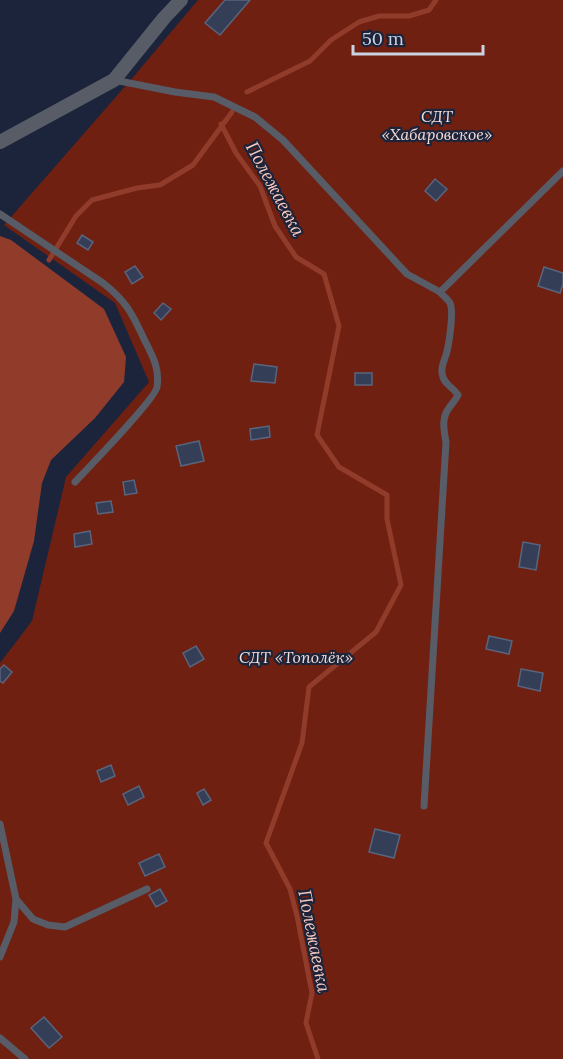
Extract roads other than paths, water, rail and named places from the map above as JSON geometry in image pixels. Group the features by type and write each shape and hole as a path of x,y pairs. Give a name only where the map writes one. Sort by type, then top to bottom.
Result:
{"street":[{"path":"0,142 114,80 181,0"}],"lane":[{"path":"114,80 214,97 255,117 283,140 407,274 440,292 449,301 452,312 442,375 445,382 458,395 447,410 443,430 446,442 424,806"},
{"path":"440,292 563,171"},
{"path":"0,214 118,295 128,307 157,367 157,390 75,482"},
{"path":"0,824 16,898 14,922 0,957"},
{"path":"16,898 33,919 48,925 65,927 147,889"},
{"path":"0,1038 25,1059"}],"waterway":[{"name":"Полежаевка","path":"247,92 310,61 331,40 359,22 379,16 409,16 429,10 436,0"},
{"name":"Полежаевка","path":"49,260 76,216 92,200 137,188 160,185 193,165 232,112"},
{"name":"Полежаевка","path":"221,124 236,153 260,186 275,226 296,257 324,274 339,326 317,435 339,467 387,495 387,519 401,585 376,632 309,687 302,743 266,843 290,889 297,916 312,993 306,1023 318,1059"}],"park label":[{"name":"СДТ «Хабаровское»","path":"437,125"},
{"name":"СДТ «Тополёк»","path":"296,657"}]}
